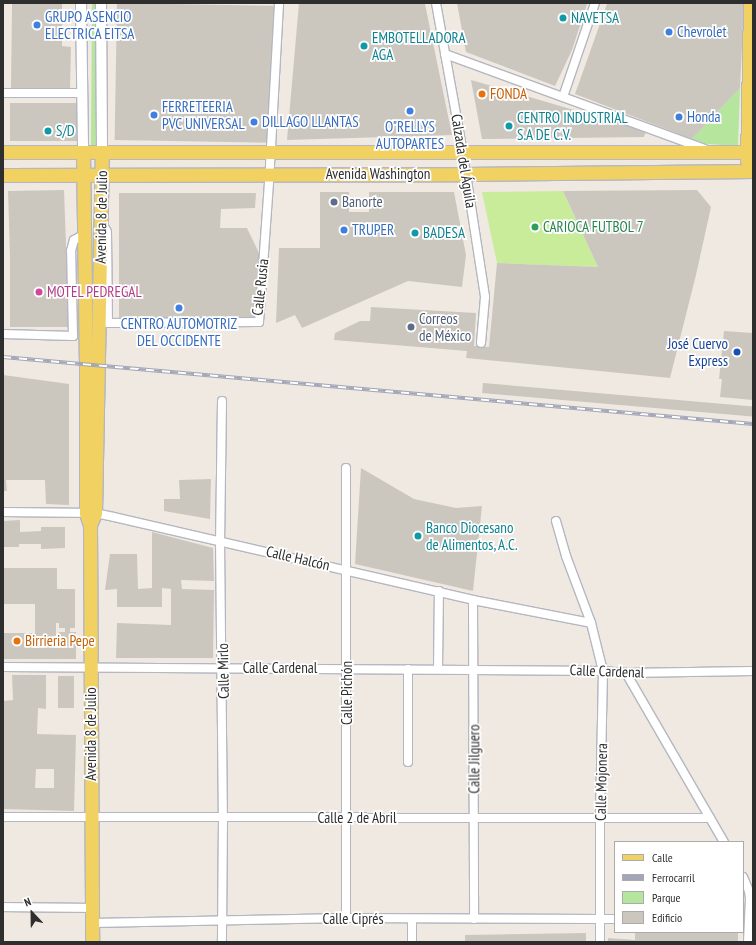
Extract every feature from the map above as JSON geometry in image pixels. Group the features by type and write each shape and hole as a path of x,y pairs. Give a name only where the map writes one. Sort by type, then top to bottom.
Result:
{"main road":[{"path":"750,3 750,171"},
{"name":"Avenida Washington","path":"3,152 750,152"},
{"name":"Avenida 8 de Julio","path":"83,152 83,235 90,517 92,942"},
{"name":"Avenida 8 de Julio","path":"90,517 101,223 102,152"},
{"name":"Avenida Washington","path":"3,175 467,174 750,171"}],"street":[{"name":"Avenida 8 de Julio","path":"81,3 83,152"},
{"name":"Avenida 8 de Julio","path":"100,3 102,152"},
{"name":"Calle Rusia","path":"101,223 107,232 108,323 259,322 270,174 279,3"},
{"name":"Calzada del Águila","path":"436,3 467,174 485,297 481,344"},
{"path":"563,98 595,3"},
{"path":"445,54 714,152"},
{"path":"3,93 82,93"},
{"path":"3,334 72,336 72,245 74,240 83,235"},
{"name":"Calle Mirlo","path":"222,401 220,540 223,668 222,942"},
{"name":"Calle Pichón","path":"346,468 346,918"},
{"name":"Calle Halcón","path":"3,512 90,517 220,540 473,600 591,623"},
{"name":"Calle Mojonera","path":"556,521 566,556 591,623 603,670 600,818 600,942"},
{"path":"438,669 439,591"},
{"name":"Calle Jilguero","path":"473,600 474,919"},
{"name":"Calle Cardenal","path":"3,667 603,670 626,673 753,671"},
{"path":"408,669 408,762"},
{"path":"626,673 723,841"},
{"name":"Calle 2 de Abril","path":"3,817 710,818"},
{"path":"744,879 749,891 748,942"},
{"path":"3,907 92,908"},
{"name":"Calle Ciprés","path":"92,923 346,918 614,919"},
{"path":"412,919 412,942"}],"green space":[{"path":"92,3 96,3 101,146 91,145"},
{"path":"740,88 738,146 707,144 692,139"},
{"name":"CARIOCA FUTBOL 7","path":"563,191 598,267 497,263 482,192"}],"building":[{"name":"GRUPO ASENCIO ELECTRICA EITSA","path":"12,3 62,3 62,46 71,47 70,88 11,88"},
{"path":"117,3 274,6 272,143 115,140"},
{"name":"EMBOTELLADORA AGA","path":"299,3 425,4 452,135 287,140"},
{"path":"457,3 587,4 572,50 555,86 466,52"},
{"name":"Chevrolet","path":"607,4 744,4 740,88 692,139 575,94"},
{"path":"471,80 646,131 644,137 482,139"},
{"path":"10,103 77,103 77,141 10,141"},
{"path":"64,190 69,327 10,327 8,191"},
{"path":"697,190 711,207 696,275 670,378 466,358 467,351 334,340 335,333 360,321 370,321 371,307 476,313 474,346 489,347 497,263 598,267 563,191"},
{"path":"320,192 349,192 349,212 369,212 369,192 454,192 466,255 462,287 408,281 302,328 295,315 276,323 279,248 320,248"},
{"path":"119,193 256,193 255,208 221,209 220,228 247,228 259,253 255,318 119,320"},
{"name":"José Cuervo Express","path":"724,331 753,333 753,400 720,397 722,379 719,379"},
{"path":"3,375 69,384 69,505 46,504 45,480 6,480 7,491 3,491"},
{"path":"483,383 753,407 752,417 482,393"},
{"name":"Banco Diocesano de Alimentos, A.C.","path":"361,468 414,499 456,508 482,506 473,591 355,564"},
{"path":"211,479 210,519 164,511 164,499 180,499 179,480"},
{"path":"20,520 20,532 41,531 41,527 65,527 65,548 41,549 41,544 19,544 19,547 3,547 3,521"},
{"path":"152,532 213,548 214,581 181,580 182,589 214,590 213,658 116,658 117,623 171,625 171,589 162,588 162,607 117,607 117,589 105,590 110,554 137,554 138,589 152,588"},
{"path":"3,568 57,568 57,589 75,589 75,628 70,628 70,632 76,632 76,659 3,659 3,633 35,633 35,604 3,604","holes":["56,623 59,623 59,628 65,628 65,632 59,632 59,639 56,639"]},
{"path":"12,675 46,675 46,709 38,708 37,734 76,735 74,811 3,809 3,701 13,700","holes":["36,769 54,769 54,788 35,788"]},
{"path":"58,676 74,676 74,708 58,708"},
{"path":"586,933 586,942 465,942 465,935"},
{"path":"635,933 738,933 738,942 608,942 608,938 635,940"}],"railway":[{"path":"3,357 753,424"}],"place":[{"name":"NAVETSA","path":"563,18"},
{"name":"GRUPO ASENCIO ELECTRICA EITSA","path":"37,25"},
{"name":"Chevrolet","path":"669,32"},
{"name":"EMBOTELLADORA AGA","path":"364,46"},
{"name":"FONDA","path":"482,94"},
{"name":"O\"RELLYS AUTOPARTES","path":"410,111"},
{"name":"FERRETEERIA PVC UNIVERSAL","path":"154,115"},
{"name":"Honda","path":"679,117"},
{"name":"DILLAGO LLANTAS","path":"254,122"},
{"name":"CENTRO INDUSTRIAL S.A DE C.V.","path":"509,126"},
{"name":"S/D","path":"48,131"},
{"name":"Banorte","path":"334,202"},
{"name":"CARIOCA FUTBOL 7","path":"535,227"},
{"name":"TRUPER","path":"344,230"},
{"name":"BADESA","path":"415,233"},
{"name":"MOTEL PEDREGAL","path":"39,292"},
{"name":"CENTRO AUTOMOTRIZ DEL OCCIDENTE","path":"179,308"},
{"name":"Correos de México","path":"411,327"},
{"name":"José Cuervo Express","path":"737,352"},
{"name":"Banco Diocesano de Alimentos, A.C.","path":"418,536"},
{"name":"Birrieria Pepe","path":"17,641"}]}
